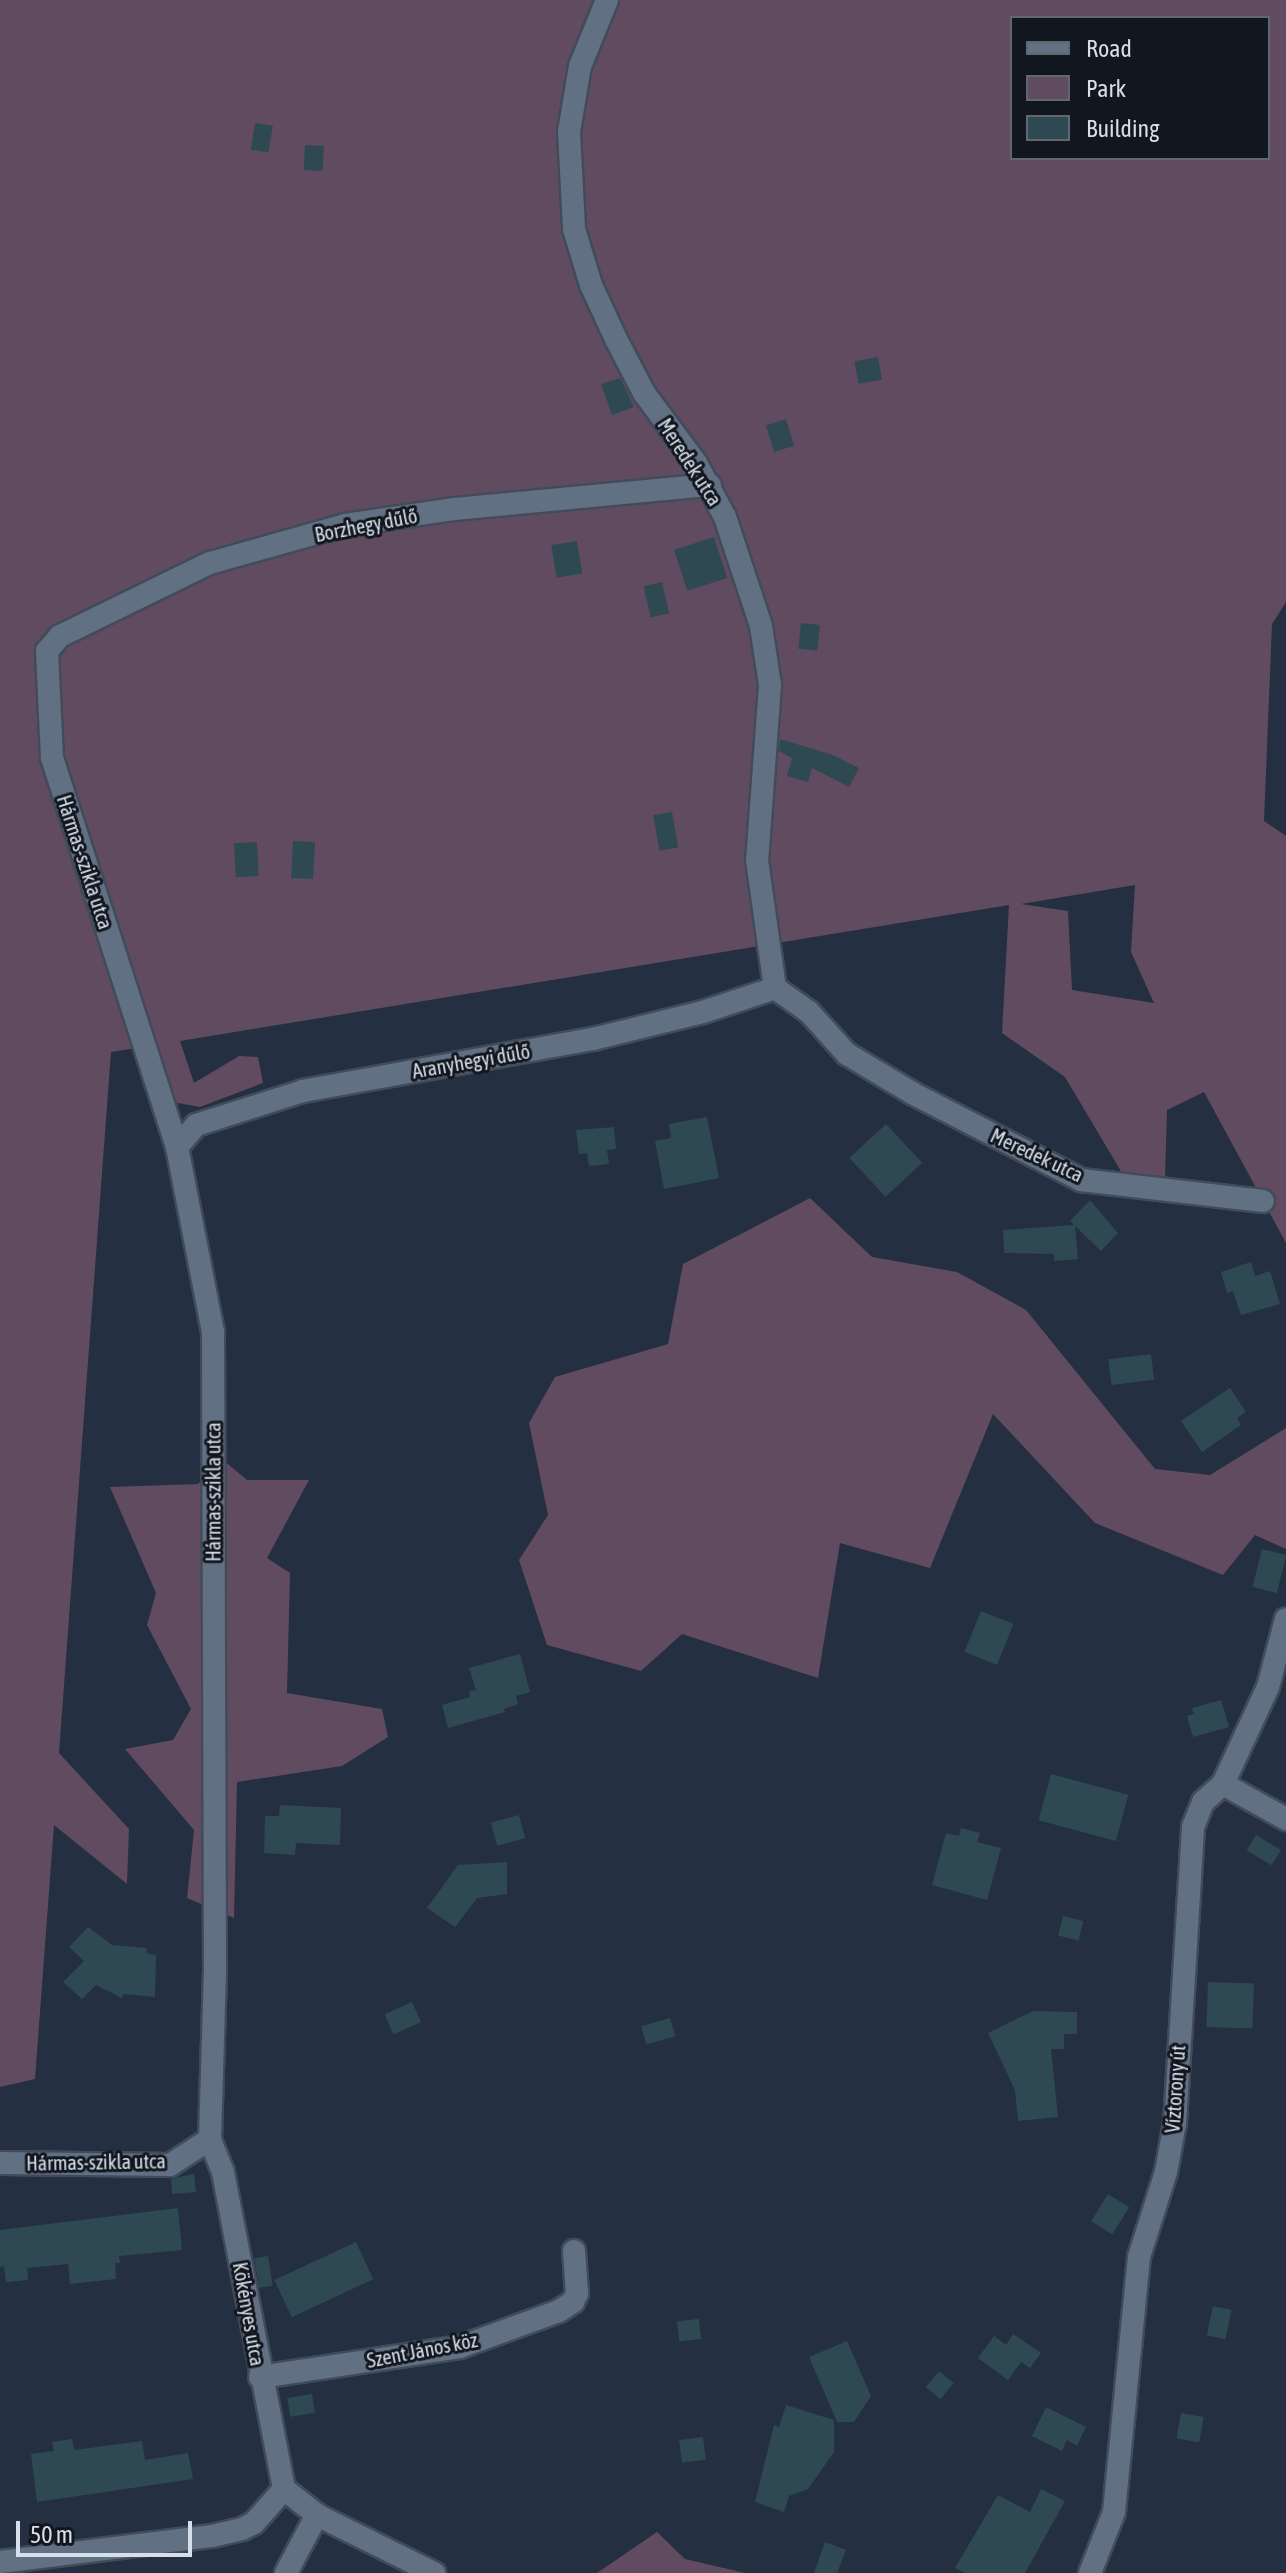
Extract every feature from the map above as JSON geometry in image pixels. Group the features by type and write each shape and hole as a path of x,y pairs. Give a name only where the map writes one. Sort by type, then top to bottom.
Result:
{"street":[{"name":"Meredek utca","path":"607,0 580,66 569,132 574,229 591,285 644,393 710,485 725,517 761,626 770,685 757,860 775,988 809,1012 847,1054 914,1094 1081,1180 1263,1201"},
{"name":"Borzhegy dűlő","path":"47,651 60,636 210,563 345,525 455,509 710,485"},
{"name":"Hármas-szikla utca","path":"0,2163 170,2165 210,2139 215,1971 213,1332 177,1147 52,758 47,651"},
{"name":"Aranyhegyi dűlő","path":"177,1147 196,1125 292,1094 593,1039 703,1012 775,988"},
{"name":"Víztorony út","path":"1090,2573 1114,2512 1139,2257 1166,2172 1175,2123 1193,1827 1203,1802 1223,1784 1268,1687 1286,1619"},
{"path":"1223,1784 1286,1819"},
{"name":"Kökényes utca","path":"210,2139 223,2172 260,2377 284,2489"},
{"name":"Szent János köz","path":"260,2377 460,2347 559,2311 573,2302 577,2293 574,2251"},
{"path":"0,2562 68,2564 242,2529 254,2523 284,2489 317,2515 434,2573"},
{"path":"286,2573 317,2515"}],"green space":[{"path":"0,0 1286,0 1286,602 1272,624 1264,821 1286,836 1286,1243 1204,1092 1167,1110 1165,1180 1125,1178 1065,1077 1002,1033 1009,905 180,1041 194,1083 239,1056 258,1057 263,1083 200,1107 172,1102 155,1045 111,1052 59,1753 129,1829 127,1884 54,1825 35,2079 0,2087","holes":["1135,885 1131,952 1154,1003 1072,990 1068,911 1021,904"]},
{"path":"810,1198 872,1257 957,1272 1026,1310 1155,1469 1210,1475 1286,1428 1286,1549 1255,1535 1223,1575 1095,1523 993,1414 930,1568 840,1543 818,1678 682,1634 641,1671 547,1645 519,1560 548,1515 529,1423 555,1377 668,1344 683,1264"},
{"path":"223,1460 247,1480 309,1480 267,1558 290,1573 287,1693 382,1709 388,1737 342,1766 237,1782 234,1918 187,1898 194,1830 125,1749 173,1740 191,1709 147,1625 156,1593 110,1487 198,1484"},
{"path":"657,2532 685,2559 745,2573 597,2573"}],"building":[{"path":"255,123 273,126 269,152 251,150"},
{"path":"305,145 324,146 323,171 304,170"},
{"path":"878,357 882,380 858,384 854,361"},
{"path":"620,378 634,407 612,415 601,384"},
{"path":"786,419 794,446 774,452 766,425"},
{"path":"714,537 727,578 687,591 674,550"},
{"path":"577,541 582,574 556,578 551,545"},
{"path":"662,582 669,613 651,617 643,586"},
{"path":"801,623 820,625 817,651 798,649"},
{"path":"780,739 833,755 859,768 849,787 812,768 808,782 787,776 792,758 779,751"},
{"path":"672,812 678,847 660,851 653,815"},
{"path":"293,841 315,842 313,879 291,878"},
{"path":"257,842 259,876 236,877 234,843"},
{"path":"707,1117 719,1178 664,1189 655,1141 671,1138 669,1124"},
{"path":"886,1124 922,1163 886,1197 849,1158"},
{"path":"614,1127 616,1149 607,1150 609,1164 589,1166 587,1153 579,1154 576,1130"},
{"path":"1090,1200 1118,1233 1101,1251 1075,1226 1078,1259 1054,1261 1054,1254 1004,1253 1003,1230 1074,1225 1070,1221"},
{"path":"1251,1262 1255,1276 1270,1271 1280,1304 1241,1315 1233,1291 1227,1293 1221,1272"},
{"path":"1151,1354 1154,1380 1111,1385 1108,1359"},
{"path":"1230,1388 1246,1412 1237,1418 1241,1425 1202,1452 1181,1421"},
{"path":"1262,1549 1286,1555 1277,1593 1253,1587"},
{"path":"981,1611 1013,1624 997,1665 965,1652"},
{"path":"520,1654 530,1692 516,1696 518,1704 504,1709 505,1712 448,1728 442,1705 470,1697 469,1691 476,1690 469,1668"},
{"path":"1221,1700 1229,1727 1193,1737 1187,1716 1194,1714 1192,1708"},
{"path":"1051,1774 1128,1795 1116,1841 1039,1820"},
{"path":"280,1805 341,1808 340,1845 296,1843 295,1855 264,1853 265,1816 279,1816"},
{"path":"519,1815 525,1838 497,1846 491,1823"},
{"path":"961,1828 980,1833 977,1842 1001,1848 987,1900 932,1885 946,1833 959,1836"},
{"path":"1256,1835 1281,1850 1272,1865 1247,1850"},
{"path":"507,1862 507,1894 477,1898 455,1927 427,1908 458,1865"},
{"path":"1063,1916 1083,1921 1079,1940 1058,1935"},
{"path":"88,1927 112,1945 147,1948 146,1953 156,1955 155,1997 123,1994 122,1998 96,1985 82,1999 63,1982 84,1961 69,1947"},
{"path":"1208,1982 1254,1984 1252,2029 1206,2027"},
{"path":"412,2002 421,2022 394,2034 385,2014"},
{"path":"1033,2011 1077,2012 1077,2034 1064,2034 1064,2049 1051,2049 1058,2117 1018,2121 1015,2090 988,2033"},
{"path":"670,2018 675,2036 646,2045 641,2026"},
{"path":"194,2174 196,2192 172,2194 171,2179"},
{"path":"1108,2194 1129,2207 1112,2234 1091,2221"},
{"path":"178,2208 182,2250 119,2256 120,2263 115,2263 116,2279 70,2284 68,2264 27,2268 28,2280 6,2282 4,2266 0,2267 0,2230"},
{"path":"356,2242 373,2279 292,2317 274,2280"},
{"path":"268,2256 273,2286 259,2288 254,2258"},
{"path":"1213,2306 1232,2310 1225,2339 1207,2335"},
{"path":"699,2319 701,2339 679,2341 677,2321"},
{"path":"1013,2334 1041,2353 1030,2368 1021,2362 1008,2380 978,2358 994,2336 1006,2345"},
{"path":"847,2341 871,2396 854,2422 837,2422 809,2357"},
{"path":"939,2371 954,2383 941,2399 926,2387"},
{"path":"312,2394 315,2413 290,2417 287,2398"},
{"path":"786,2405 834,2420 834,2452 808,2489 789,2496 784,2512 755,2502 774,2425 779,2427"},
{"path":"1046,2407 1086,2427 1077,2446 1067,2440 1062,2451 1032,2436"},
{"path":"1181,2413 1204,2417 1199,2443 1176,2439"},
{"path":"703,2437 706,2460 682,2463 679,2440"},
{"path":"72,2439 74,2450 142,2441 145,2460 188,2453 193,2479 37,2502 31,2454 54,2451 52,2442"},
{"path":"1041,2489 1065,2501 1025,2573 965,2573 955,2568 998,2495 1030,2512"},
{"path":"825,2542 846,2550 837,2573 814,2573"}]}
